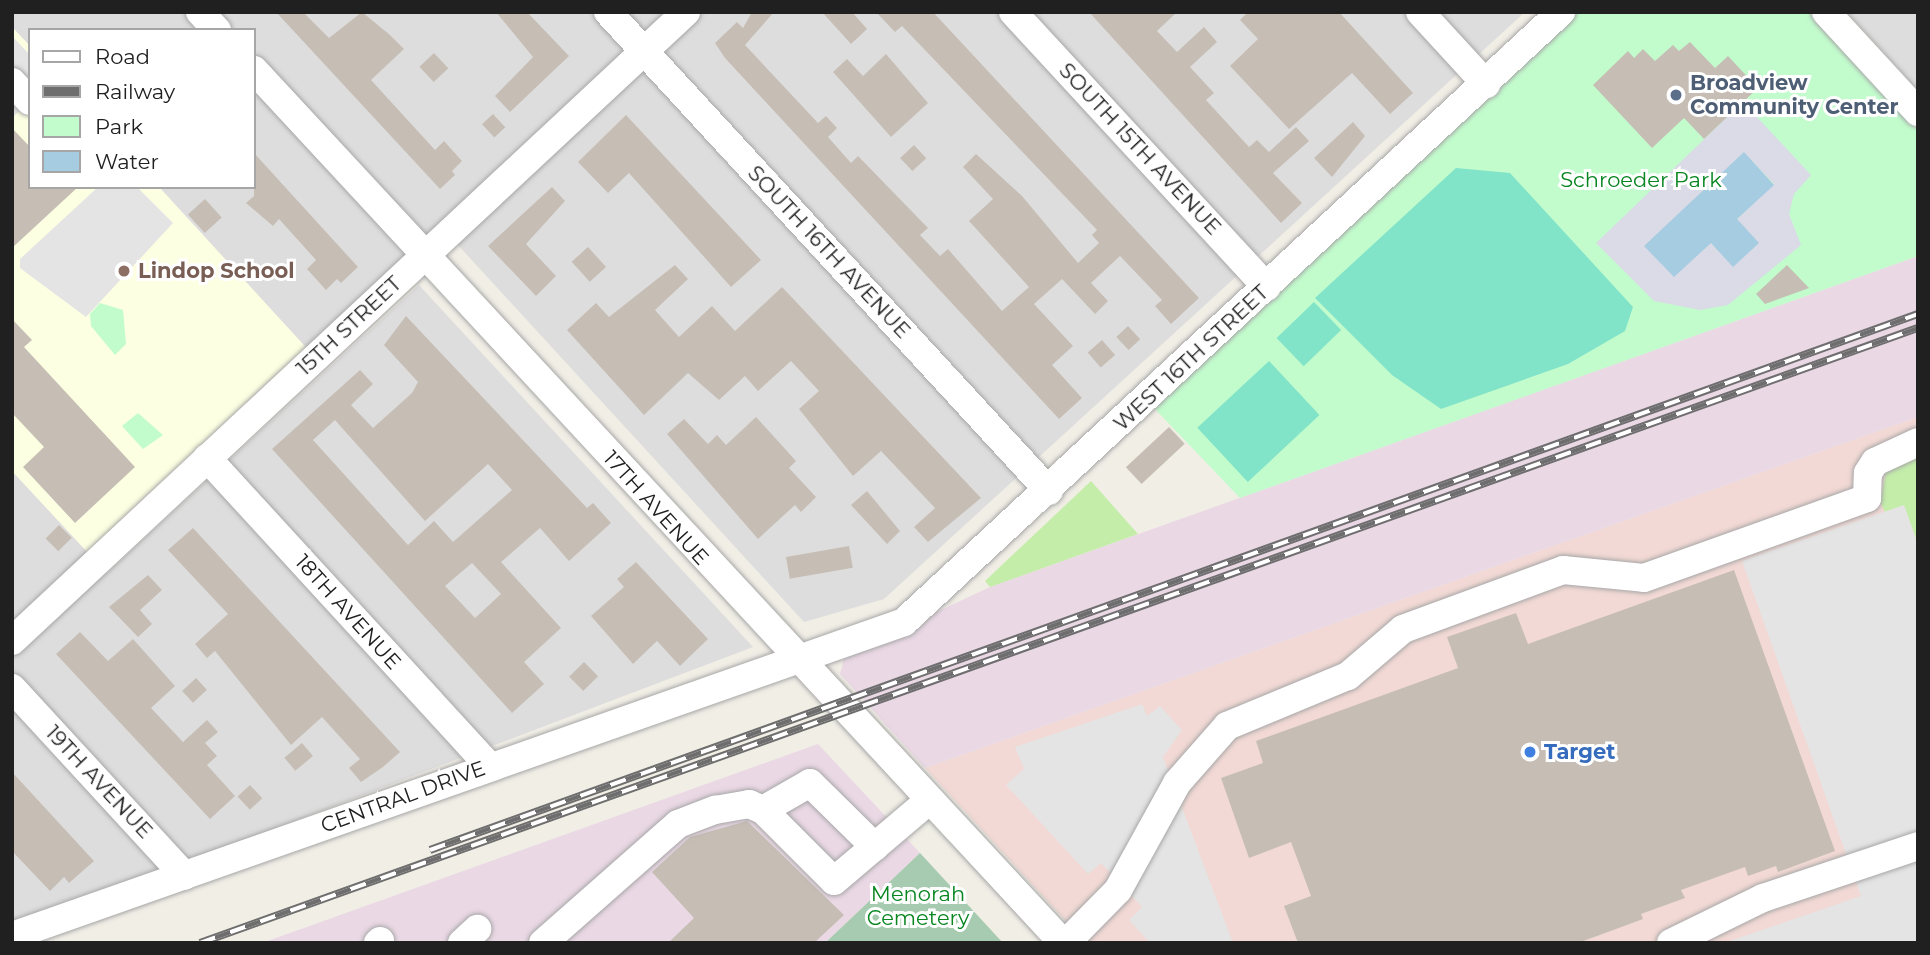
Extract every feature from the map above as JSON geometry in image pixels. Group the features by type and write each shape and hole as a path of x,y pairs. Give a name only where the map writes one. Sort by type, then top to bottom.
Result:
{"street":[{"path":"200,12 215,28"},
{"name":"SOUTH 16TH AVENUE","path":"608,12 1049,491"},
{"name":"15TH STREET","path":"12,641 686,12"},
{"name":"SOUTH 15TH AVENUE","path":"1013,12 1267,286"},
{"path":"1420,12 1486,83"},
{"name":"WEST 16TH STREET","path":"792,657 904,622 1049,491 1561,12"},
{"path":"1826,12 1918,112"},
{"name":"17TH AVENUE","path":"256,72 792,657 927,802 1065,943"},
{"path":"12,82 28,99"},
{"path":"1065,943 1118,890 1192,761 1248,713 1348,676 1403,629 1563,570 1644,578 1867,498 1868,473 1875,462 1918,442"},
{"name":"18TH AVENUE","path":"207,458 489,766"},
{"name":"CENTRAL DRIVE","path":"12,936 792,657"},
{"name":"19TH AVENUE","path":"12,688 185,876"},
{"path":"763,810 810,783 875,847"},
{"path":"543,943 678,824 715,810 749,804 763,810 834,881 927,802"},
{"path":"1671,943 1763,898 1918,846"}],"shaded area":[{"path":"12,12 1525,12 884,599 804,622 446,232 312,354 161,189 256,189 256,28 28,28 28,44 12,27"},
{"path":"1847,12 1918,12 1918,90"},
{"name":"Lindop School","path":"12,27 28,44 28,189 161,189 312,354 91,556 12,471"},
{"path":"12,36 28,53 28,110 24,107 14,116"},
{"path":"1743,102 1811,175 1794,194 1789,214 1801,245 1728,305 1700,310 1654,301 1596,243","holes":["1744,153 1774,184 1737,219 1734,266 1711,243"]},
{"path":"96,189 139,189 173,223 86,317 20,268 20,259"},
{"path":"1918,256 1918,417 925,768 840,674 845,655 990,587"},
{"path":"419,285 753,647 12,928 12,471 107,573"},
{"path":"1918,417 1918,943 1086,943 925,768"},
{"path":"1904,505 1918,545 1918,943 1724,943 1861,896 1742,561"},
{"path":"1142,704 1147,716 1160,706 1182,730 1163,757 1233,943 1150,943 1129,920 1142,907 1101,863 1088,874 1006,785 1024,769 1015,747"},
{"path":"818,744 920,853 825,943 262,943"}],"green space":[{"name":"Schroeder Park","path":"1578,12 1808,12 1918,131 1918,256 1240,498 1153,407"},
{"path":"1456,168 1510,173 1633,307 1625,331 1568,364 1441,409 1392,375 1315,298"},
{"path":"1314,302 1341,330 1304,366 1277,338"},
{"path":"100,303 123,310 126,344 115,355 91,326 90,314"},
{"path":"1269,361 1319,415 1248,482 1197,428"},
{"path":"138,413 163,435 143,449 122,426"},
{"path":"1918,456 1918,544 1904,506 1885,512 1880,502 1886,472"},
{"path":"1091,481 1138,534 990,587 985,581"},
{"name":"Menorah Cemetery","path":"920,853 1003,943 825,943"}],"water":[{"path":"1744,152 1774,185 1737,219 1759,243 1733,267 1711,243 1674,277 1644,246"}],"building":[{"path":"276,12 303,12 329,38 362,12 390,35 404,49 371,80 435,150 444,141 462,161 452,171 455,175 440,189"},
{"path":"496,12 527,12 569,56 510,112 495,96 533,57"},
{"path":"752,12 774,12 745,45 818,123 826,116 837,128 828,137 851,163 858,156 928,228 920,235 940,256 948,249 1002,311 1029,287 969,221 993,199 963,167 976,154 1022,196 1078,263 1099,243 1092,235 1097,230 902,26 895,32 876,12 933,12 1199,298 1171,324 1155,306 1162,300 1120,256 1091,283 1108,301 1095,314 1062,279 1034,304 1073,346 1052,365 1082,398 1059,419 725,58 715,43 737,22 743,28"},
{"path":"822,12 852,12 867,29 851,44"},
{"path":"1089,12 1177,12 1157,31 1177,52 1204,27 1217,42 1190,67 1214,93 1206,100 1249,147 1257,140 1269,152 1296,127 1309,141 1273,173 1302,203 1281,223"},
{"path":"1248,12 1339,12 1413,93 1390,114 1352,73 1289,129 1230,66 1258,39 1240,20"},
{"name":"Broadview Community Center","path":"1690,42 1715,68 1728,56 1758,88 1704,139 1684,118 1652,148 1593,85 1628,51 1634,58 1643,49 1655,61 1673,45 1679,51"},
{"path":"434,53 448,68 434,82 419,67"},
{"path":"886,54 928,103 891,137 833,72 847,59 863,76"},
{"path":"493,114 505,127 494,137 482,124"},
{"path":"626,115 761,260 731,287 629,173 608,193 578,162"},
{"path":"1353,122 1365,136 1332,177 1314,158"},
{"path":"12,128 28,145 28,189 76,189 12,248"},
{"path":"914,145 926,158 912,171 900,158"},
{"path":"256,155 358,267 341,283 337,279 326,290 307,269 316,260 279,219 273,226 246,203 254,196"},
{"path":"552,187 565,201 526,244 556,276 536,296 488,246"},
{"path":"205,199 222,218 205,233 188,214"},
{"path":"588,247 606,267 590,282 572,262"},
{"path":"675,265 688,279 655,310 679,337 712,306 735,331 782,287 981,498 928,542 914,527 935,508 881,451 853,476 799,409 819,391 791,361 758,391 745,376 719,400 688,373 644,415 567,330 596,303 609,317"},
{"path":"1787,265 1809,288 1765,304 1756,294"},
{"path":"406,316 587,508 593,503 611,523 569,561 540,528 501,562 561,628 524,662 544,684 512,713 272,449 360,370 373,384 351,405 373,428 412,393 418,382 384,345","holes":["335,420 425,521 488,464 512,490 453,542 434,521 408,545 313,440","472,563 501,594 475,618 445,586"]},
{"path":"12,319 32,340 24,347 135,467 75,523 23,467 44,447 12,413"},
{"path":"1128,326 1140,339 1129,350 1116,337"},
{"path":"1102,340 1115,355 1101,368 1088,352"},
{"path":"756,417 796,461 789,468 816,497 801,512 795,505 758,539 667,434 684,419 708,444 717,435 726,445"},
{"path":"1169,427 1185,444 1142,484 1126,467"},
{"path":"867,491 900,531 887,544 851,505"},
{"path":"59,525 72,538 58,551 46,538"},
{"path":"193,528 400,752 383,767 361,782 349,768 360,759 322,717 291,745 215,651 207,658 195,644 228,614 168,550"},
{"path":"849,546 853,568 790,579 786,557"},
{"path":"636,562 708,639 680,666 657,641 633,664 591,616 624,587 617,579"},
{"name":"Target","path":"1734,570 1835,851 1778,872 1776,866 1748,876 1745,867 1681,890 1685,898 1641,914 1643,919 1578,943 1298,943 1284,906 1311,896 1291,842 1249,858 1221,778 1263,763 1256,741 1458,668 1447,637 1516,613 1528,644"},
{"path":"148,575 162,590 140,610 152,624 138,637 109,607"},
{"path":"80,632 108,661 133,639 175,686 151,708 183,742 207,720 218,732 205,743 217,756 207,765 235,796 210,819 56,654"},
{"path":"584,662 598,676 583,691 569,677"},
{"path":"196,678 207,690 193,703 182,691"},
{"path":"302,743 313,756 295,771 284,758"},
{"path":"12,772 94,861 69,883 64,877 50,891 12,851"},
{"path":"250,785 262,798 250,810 238,797"},
{"path":"747,821 844,915 814,943 668,943 694,918 652,872 690,837"}],"railway":[{"path":"430,850 1918,314"},
{"path":"200,943 1918,328"}],"place":[{"name":"Broadview Community Center","path":"1676,95"},
{"name":"Lindop School","path":"124,271"},
{"name":"Target","path":"1530,752"}]}
